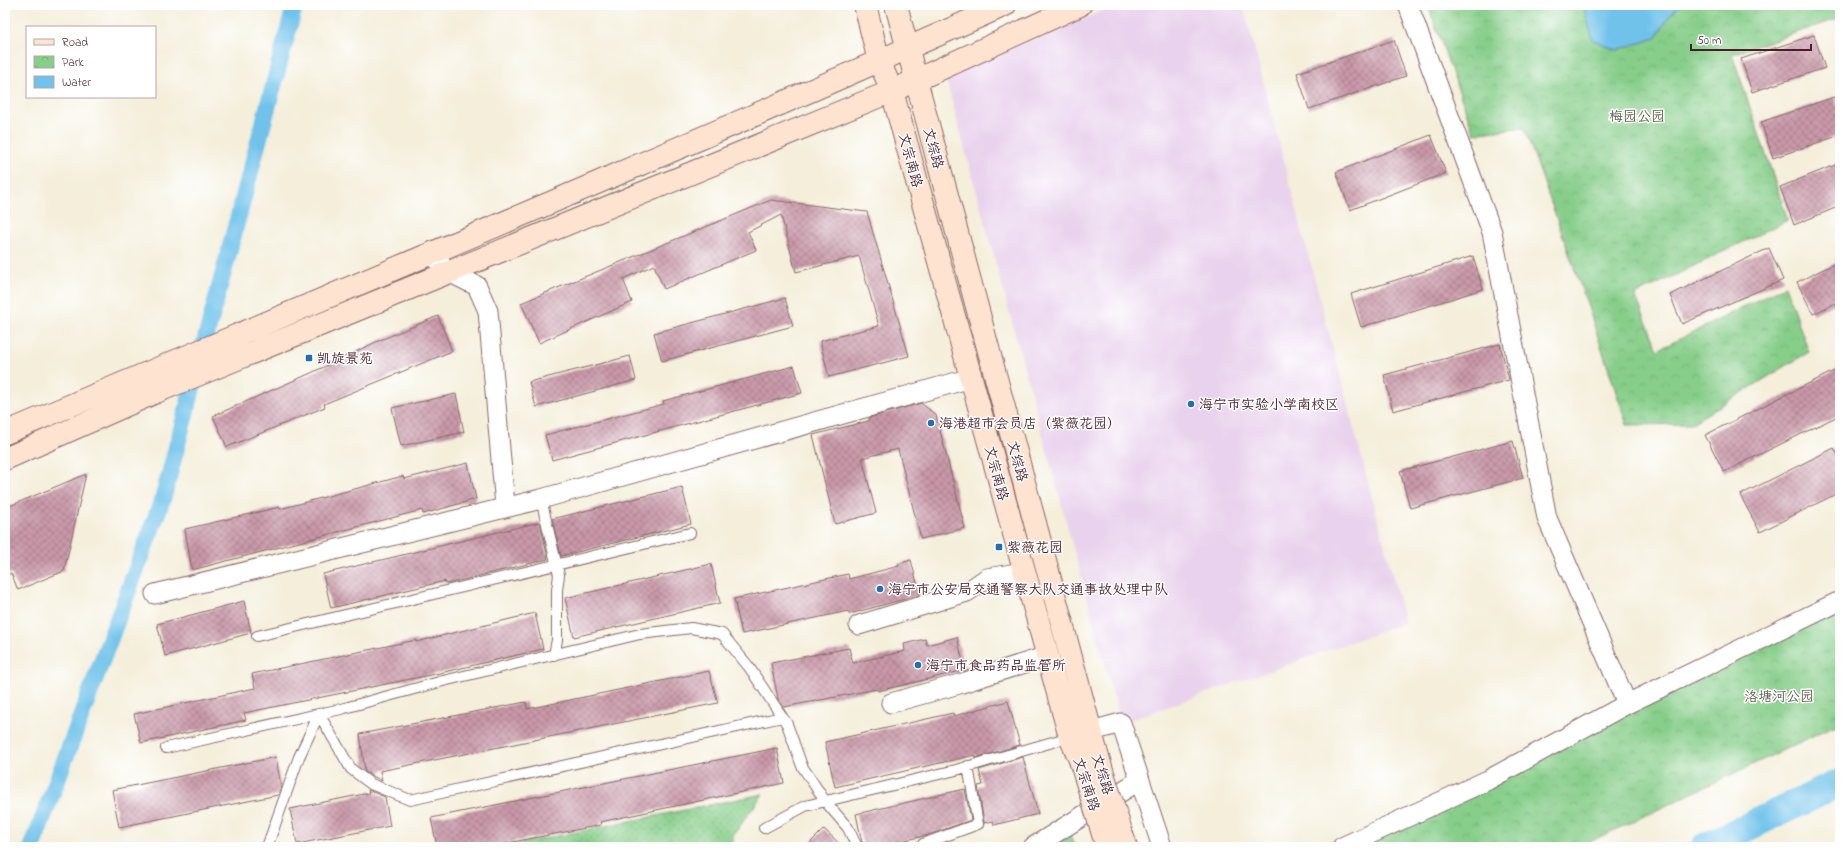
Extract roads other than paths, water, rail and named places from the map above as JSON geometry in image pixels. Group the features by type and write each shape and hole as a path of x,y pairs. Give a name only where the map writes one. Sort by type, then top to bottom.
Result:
{"main road":[{"name":"文宗南路","path":"865,5 879,61 892,91 1070,737 1088,757 1107,847"},
{"name":"文综路","path":"896,5 1091,731 1088,757 1126,847"},
{"path":"5,459 153,382 234,335 431,253 879,61 1005,5"},
{"path":"5,433 153,382 235,359 892,91 1080,5"}],"street":[{"path":"1408,5 1492,232 1547,518 1627,704"},
{"path":"431,253 449,272 477,286 488,311 505,506"},
{"path":"155,594 505,506 541,499 971,378"},
{"path":"859,625 968,592 987,578 1024,572"},
{"path":"1342,847 1488,780 1627,704 1840,601"},
{"path":"891,702 959,684 1047,656"},
{"path":"1070,737 1121,723 1162,847"},
{"path":"1033,847 1140,780"}],"lane":[{"path":"541,499 559,575 557,590 557,640 554,655"},
{"path":"257,636 557,566 690,533"},
{"path":"166,748 319,714 443,680 640,634 691,628 722,634 748,667 787,724 802,766 826,801 848,828 857,847"},
{"path":"319,714 351,769 370,784 410,800 782,717"},
{"path":"267,847 299,757 319,714"},
{"path":"764,828 805,806 968,766 1070,737"},
{"path":"922,847 923,844 978,824 968,766"}],"water":[{"path":"1583,5 1681,5 1670,15 1656,38 1617,50 1593,40"}],"waterway":[{"path":"32,847 163,498 295,5"},
{"path":"1705,847 1840,783"}],"place":[{"name":"凯旋景苑","path":"309,358"},
{"name":"海宁市实验小学南校区","path":"1191,404"},
{"name":"海港超市会员店（紫薇花园）","path":"931,423"},
{"name":"紫薇花园","path":"999,547"},
{"name":"海宁市公安局交通警察大队交通事故处理中队","path":"880,589"},
{"name":"海宁市食品药品监管所","path":"918,665"}],"park label":[{"name":"梅园公园","path":"1637,116"},
{"name":"洛塘河公园","path":"1779,696"}]}
